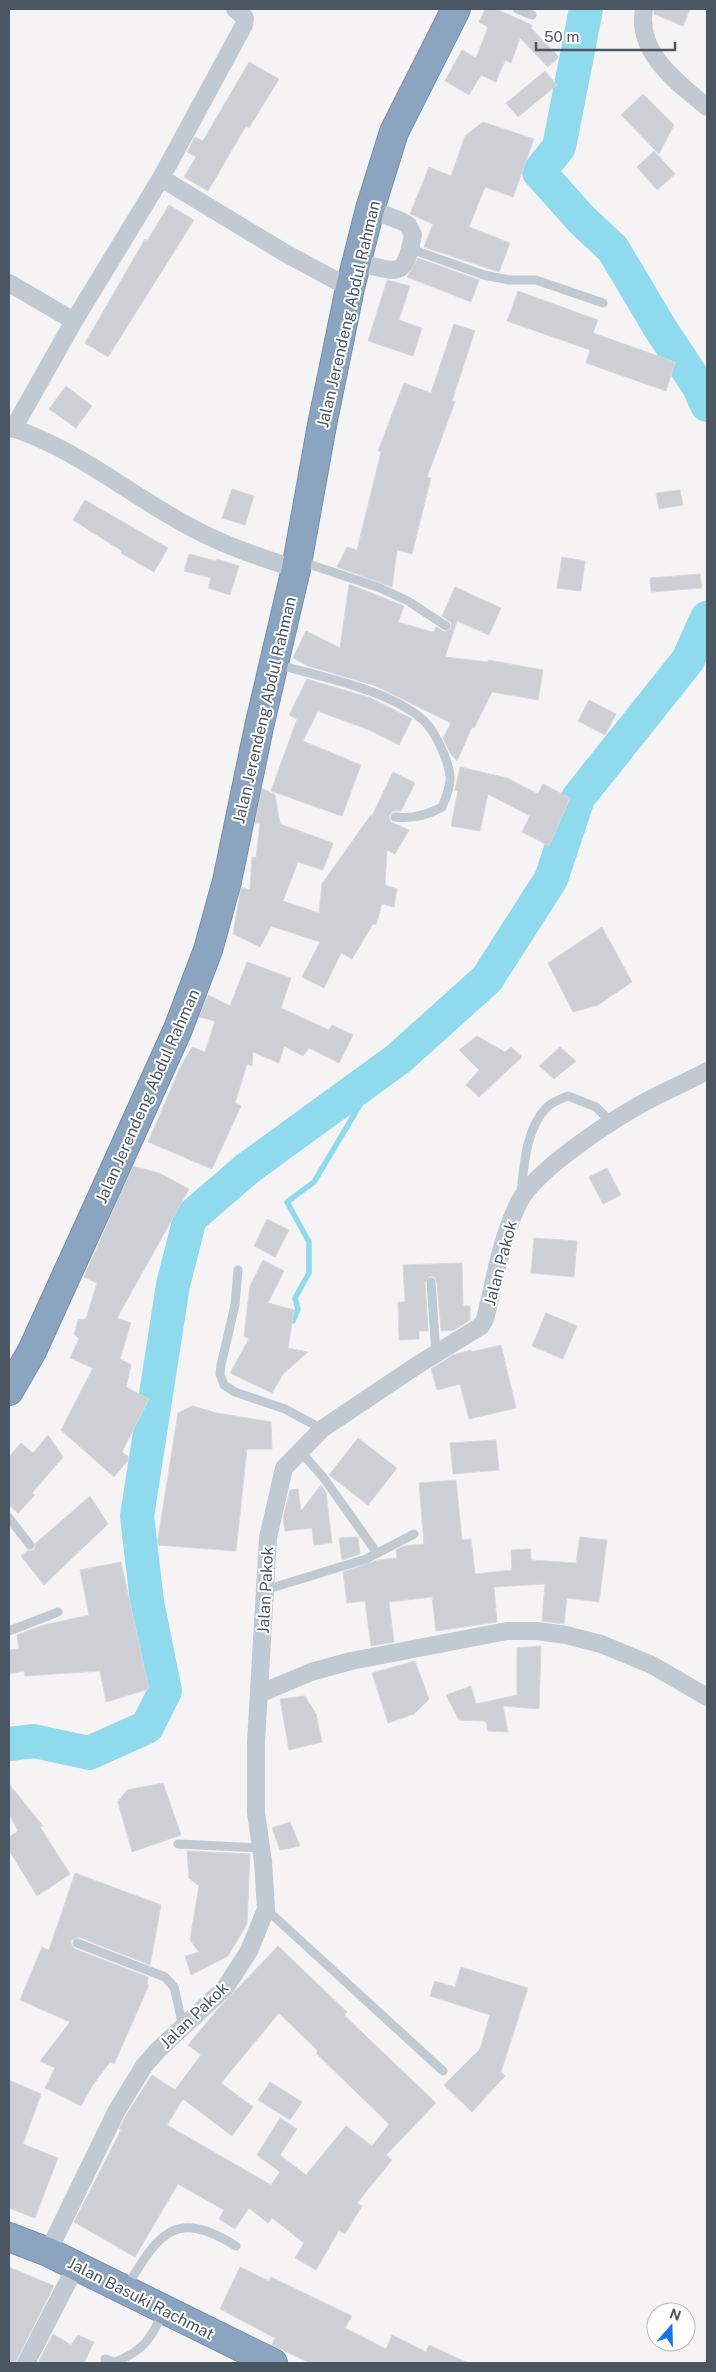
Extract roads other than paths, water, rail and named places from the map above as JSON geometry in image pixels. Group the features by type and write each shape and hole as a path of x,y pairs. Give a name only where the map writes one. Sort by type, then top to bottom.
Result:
{"highway":[{"name":"Jalan Jerendeng Abdul Rahman","path":"9,1390 46,1321 178,1029 202,968 227,881 273,664 297,565 354,275 370,209 394,132 449,11"},
{"name":"Jalan Basuki Rachmat","path":"9,2237 48,2252 273,2363"}],"street":[{"path":"235,9 245,18 244,25 162,178 11,428 51,444 196,530 260,557 297,565"},
{"path":"644,9 642,28 660,65 707,107"},
{"path":"162,178 285,253 354,275 394,270 404,266 410,249 413,235 408,225 370,209"},
{"path":"9,283 74,321"},
{"name":"Jalan Pakok","path":"48,2252 116,2112 144,2066 224,1988 249,1951 266,1909 256,1804 256,1742 268,1538 281,1475 287,1464 328,1424 419,1364 477,1330 484,1323 502,1246 520,1200 530,1186 558,1161 636,1107 707,1071"},
{"path":"259,1694 311,1672 351,1661 507,1631 536,1631 566,1635 601,1644 652,1665 707,1697"},
{"path":"26,2363 76,2266"}],"lane":[{"path":"517,9 532,15"},
{"path":"410,249 484,276 536,280 603,303"},
{"path":"297,565 380,588 408,601 446,626"},
{"path":"273,664 379,694 422,720 437,738 450,767 451,780 442,807 430,814 406,818 395,817"},
{"path":"520,1200 530,1140 536,1121 548,1105 568,1096 596,1107 612,1123"},
{"path":"238,1270 235,1306 220,1365 220,1374 224,1385 235,1392 328,1424"},
{"path":"431,1282 436,1354"},
{"path":"300,1451 323,1477 378,1553"},
{"path":"9,1518 30,1545"},
{"path":"265,1590 347,1566 378,1553 414,1534"},
{"path":"9,1631 58,1612"},
{"path":"178,1844 261,1848"},
{"path":"266,1909 443,2071"},
{"path":"77,1944 165,1977 174,1986 183,2026"},
{"path":"124,2290 147,2252 168,2233 191,2226 214,2232 236,2246"},
{"path":"105,2359 115,2362 143,2348 152,2336 164,2310"}],"waterway":[{"path":"586,9 559,147 539,172 582,220 613,249 660,328 699,387 707,405"},
{"path":"9,1744 34,1741 89,1753 147,1727 165,1691 147,1602 137,1516 173,1285 190,1218 248,1168 398,1059 487,979 551,879 578,798 688,660 707,618"},
{"path":"293,1321 298,1309 295,1298 309,1273 309,1242 287,1202 314,1182 379,1073"}]}
